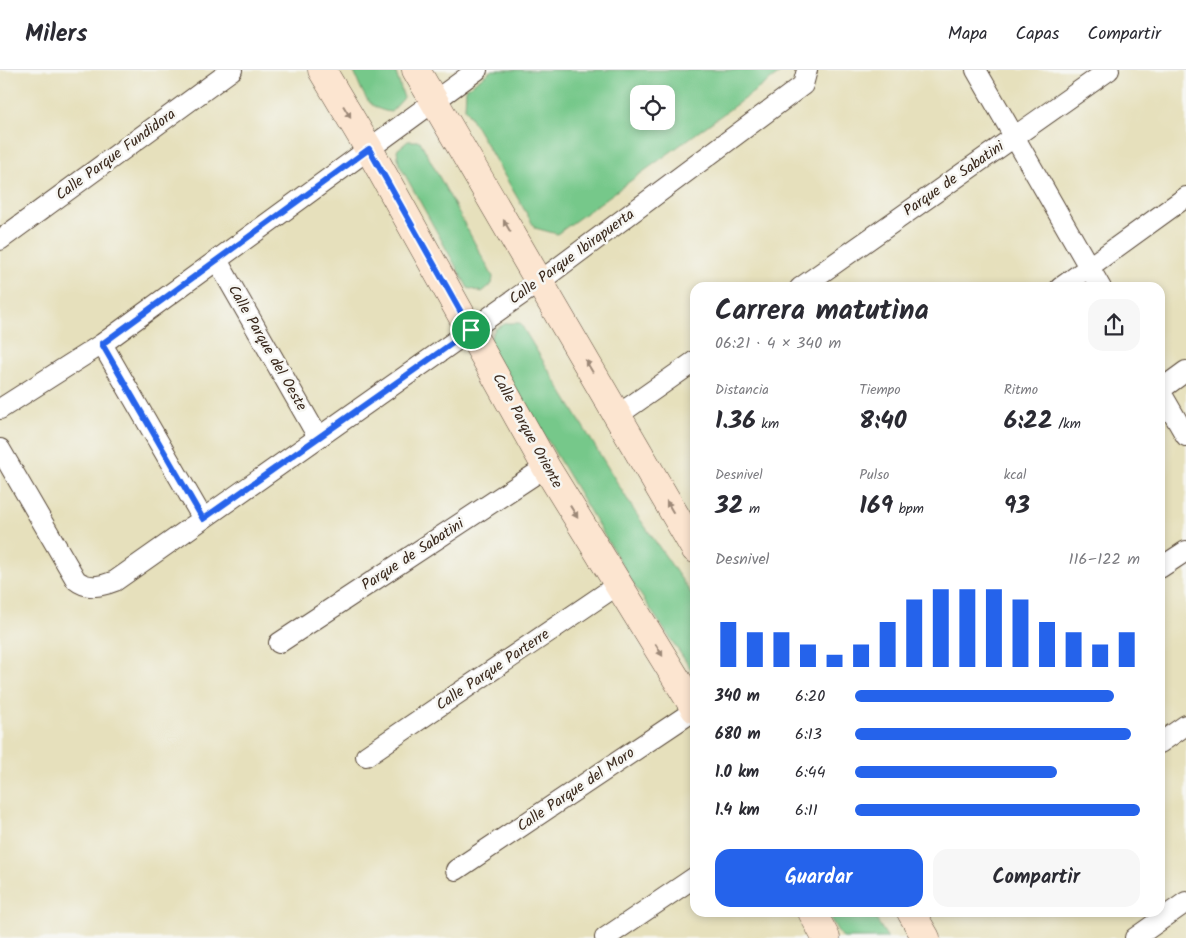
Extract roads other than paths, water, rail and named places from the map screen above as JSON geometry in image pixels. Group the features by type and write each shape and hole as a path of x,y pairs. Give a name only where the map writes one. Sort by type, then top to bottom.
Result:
{"street":[{"name":"Calle Parque Fundidora","path":"0,240 232,70"},
{"name":"Calle Parque Oriente","path":"322,70 369,149 546,467 690,702"},
{"path":"416,70 539,282 690,535"},
{"path":"0,409 102,344 477,70"},
{"name":"Calle Parque Ibirapuerta","path":"0,449 73,575 83,585 97,586 115,581 318,436 539,282 803,85 807,70"},
{"path":"976,70 1098,282"},
{"name":"Parque de Sabatini","path":"809,282 1109,70"},
{"path":"1069,282 1186,197"},
{"name":"Calle Parque del Oeste","path":"216,260 318,436"},
{"path":"102,344 203,519"},
{"path":"618,415 690,365"},
{"path":"1165,386 1186,371"},
{"path":"1165,399 1186,436"},
{"name":"Parque de Sabatini","path":"279,644 546,467"},
{"path":"1165,565 1186,551"},
{"name":"Calle Parque Parterre","path":"366,756 619,584"},
{"name":"Calle Parque del Moro","path":"456,870 690,713"},
{"path":"1165,740 1186,725"},
{"path":"605,938 690,880"},
{"path":"1165,917 1186,902"},
{"path":"815,917 826,938"},
{"path":"915,917 926,938"},
{"path":"1134,938 1164,917"}]}
